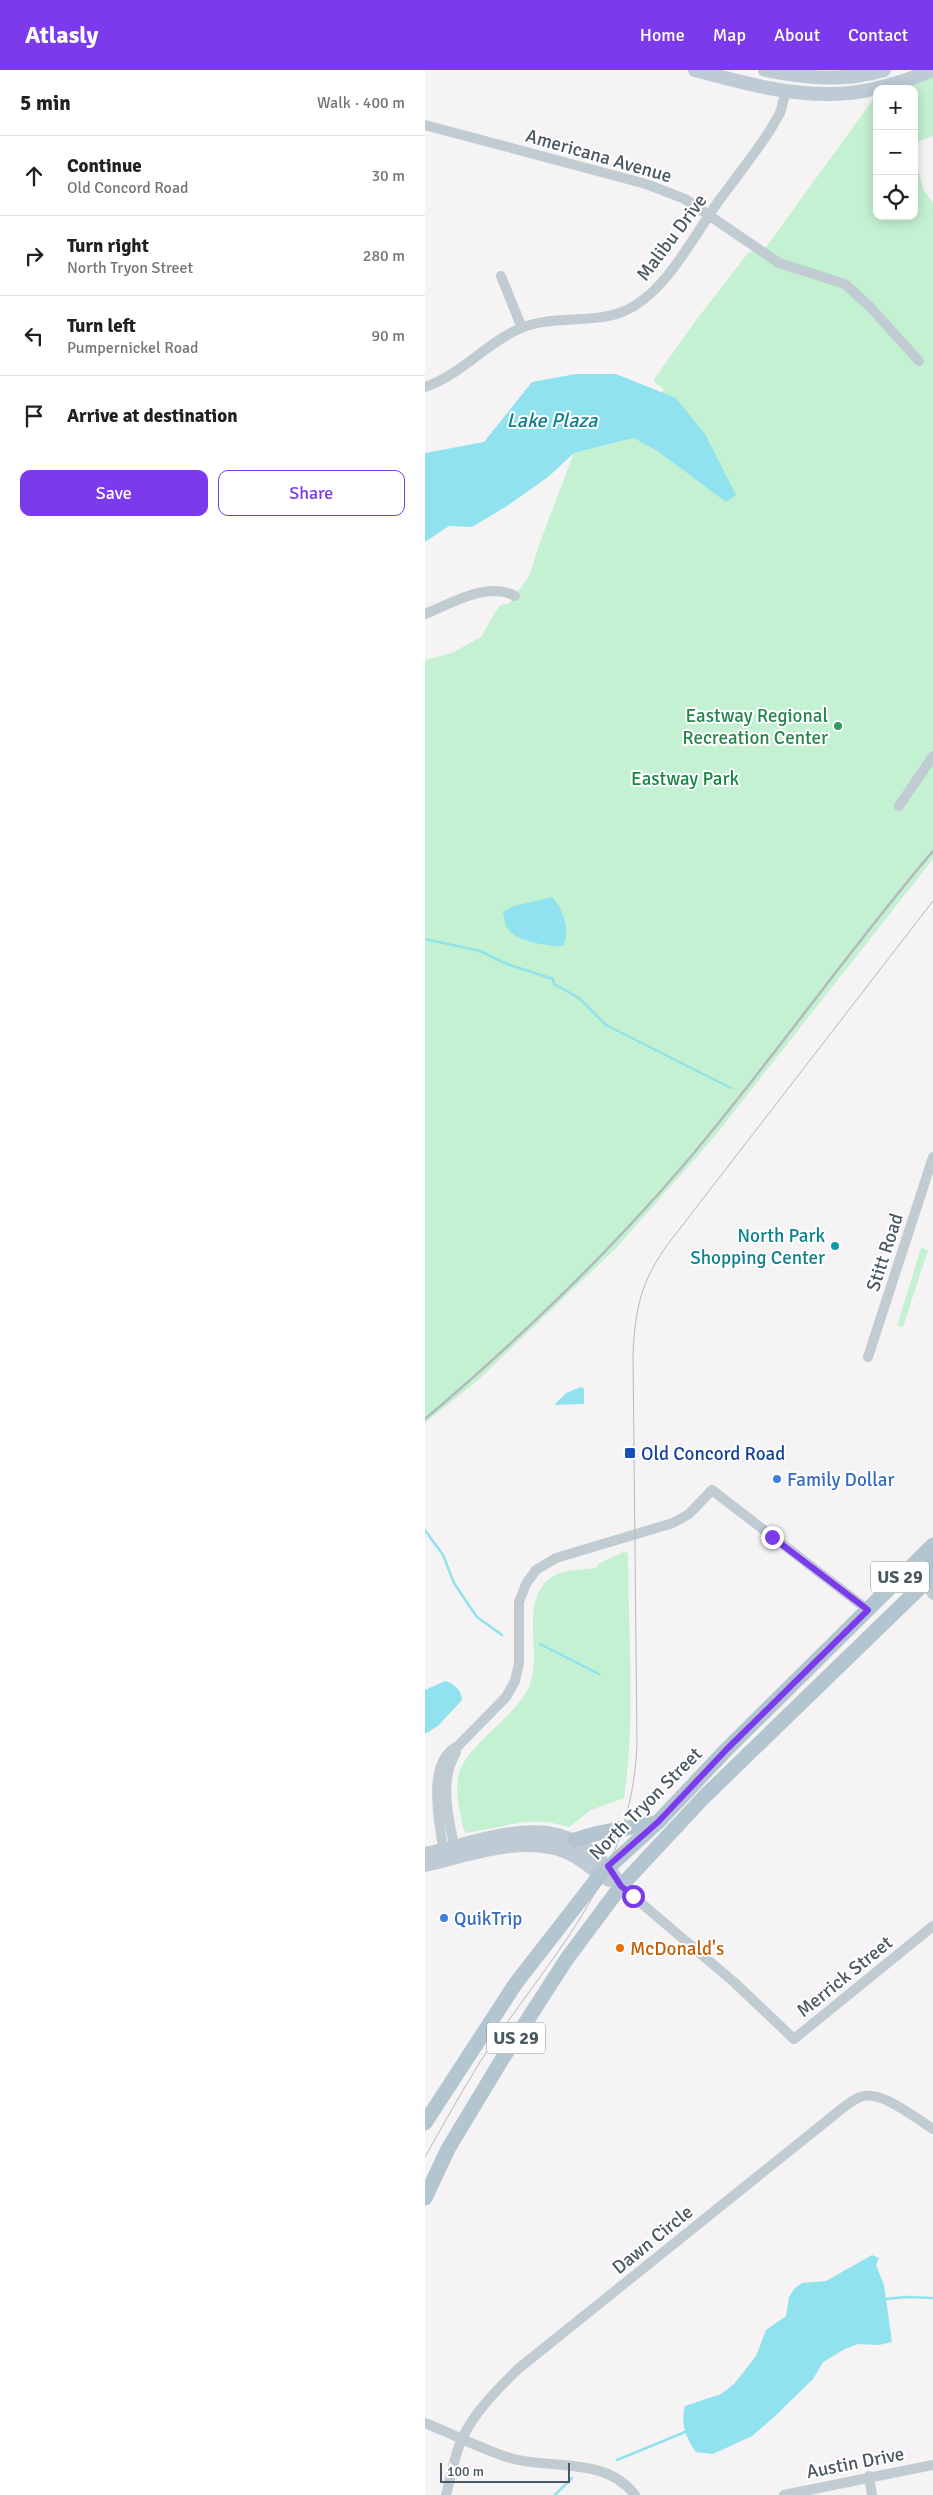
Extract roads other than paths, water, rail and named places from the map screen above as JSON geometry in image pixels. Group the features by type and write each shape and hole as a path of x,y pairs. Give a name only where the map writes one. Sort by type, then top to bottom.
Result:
{"main road":[{"name":"North Tryon Street","path":"425,2123 516,1984 604,1870 658,1822 726,1750 933,1545"},
{"path":"930,1584 924,1572 933,1560"},
{"name":"North Tryon Street","path":"425,2198 448,2149 501,2061 566,1960 621,1886 704,1797 930,1584"},
{"path":"575,1840 600,1831 631,1828 658,1822"}],"street":[{"path":"695,70 786,91 833,95 859,92 908,80 933,70"},
{"path":"765,70 786,74 833,78 883,70"},
{"name":"Malibu Drive","path":"425,387 442,380 493,343 522,328 551,321 621,312 638,304 658,286 769,132 780,113 786,91"},
{"name":"Americana Avenue","path":"425,125 654,186 685,199 779,263 845,284 871,308 919,361"},
{"path":"501,276 522,328"},
{"path":"425,614 486,592 500,591 515,596"},
{"path":"899,806 933,756"},
{"name":"Stitt Road","path":"868,1357 933,1157"},
{"path":"450,1854 445,1783 448,1768 458,1746 506,1697 515,1681 519,1661 519,1602 526,1584 536,1570 553,1559 677,1521 689,1514 712,1490 868,1610"},
{"path":"425,1865 450,1854 522,1832 550,1833 575,1840 621,1886"},
{"path":"425,1854 450,1854 536,1844 570,1853 604,1870"},
{"name":"Merrick Street","path":"621,1886 735,1983 794,2039 933,1926"},
{"name":"Dawn Circle","path":"447,2495 462,2438 482,2409 519,2369 854,2100 866,2096 879,2097 933,2129"},
{"path":"425,2423 509,2458 596,2469 614,2477 635,2495"},
{"name":"Austin Drive","path":"784,2495 869,2476 933,2465"},
{"path":"869,2476 872,2495"}],"water":[{"name":"Lake Plaza","path":"576,374 616,374 676,398 705,434 736,495 726,502 659,452 634,438 574,453 548,477 507,506 472,527 449,526 425,542 425,453 484,442 532,382"},
{"path":"552,897 565,920 566,933 563,946 524,940 511,932 507,927 503,912 514,906"},
{"path":"581,1387 584,1389 584,1404 554,1405 566,1393"},
{"path":"445,1681 457,1688 462,1700 438,1726 425,1734 425,1690"},
{"path":"872,2255 879,2258 876,2265 884,2285 892,2342 879,2345 858,2344 845,2349 823,2362 813,2379 752,2436 713,2454 696,2452 689,2442 685,2430 683,2419 685,2406 721,2394 734,2384 756,2356 766,2330 786,2316 789,2297 795,2288 802,2283 826,2281"}],"waterway":[{"path":"425,939 480,951 507,964 553,979 554,984 579,998 606,1025 731,1088"},
{"path":"425,1530 443,1555 454,1583 477,1617 502,1635"},
{"path":"540,1644 599,1674"},
{"path":"886,2299 906,2297 933,2298"},
{"path":"617,2460 685,2432"},
{"path":"555,2495 572,2478"}],"tram line":[{"path":"425,2157 480,2062 583,1914 603,1877 620,1837 631,1793 637,1745 633,1355 638,1309 651,1270 668,1244 933,901"}],"railway":[{"path":"425,1419 493,1360 559,1298 652,1201 714,1128 869,929 933,851"}],"place":[{"name":"Eastway Regional Recreation Center","path":"838,726"},
{"name":"North Park Shopping Center","path":"835,1246"},
{"name":"Old Concord Road","path":"630,1453"},
{"name":"Family Dollar","path":"777,1479"},
{"name":"QuikTrip","path":"444,1918"},
{"name":"McDonald's","path":"620,1948"}],"park label":[{"name":"Eastway Park","path":"685,778"}]}
